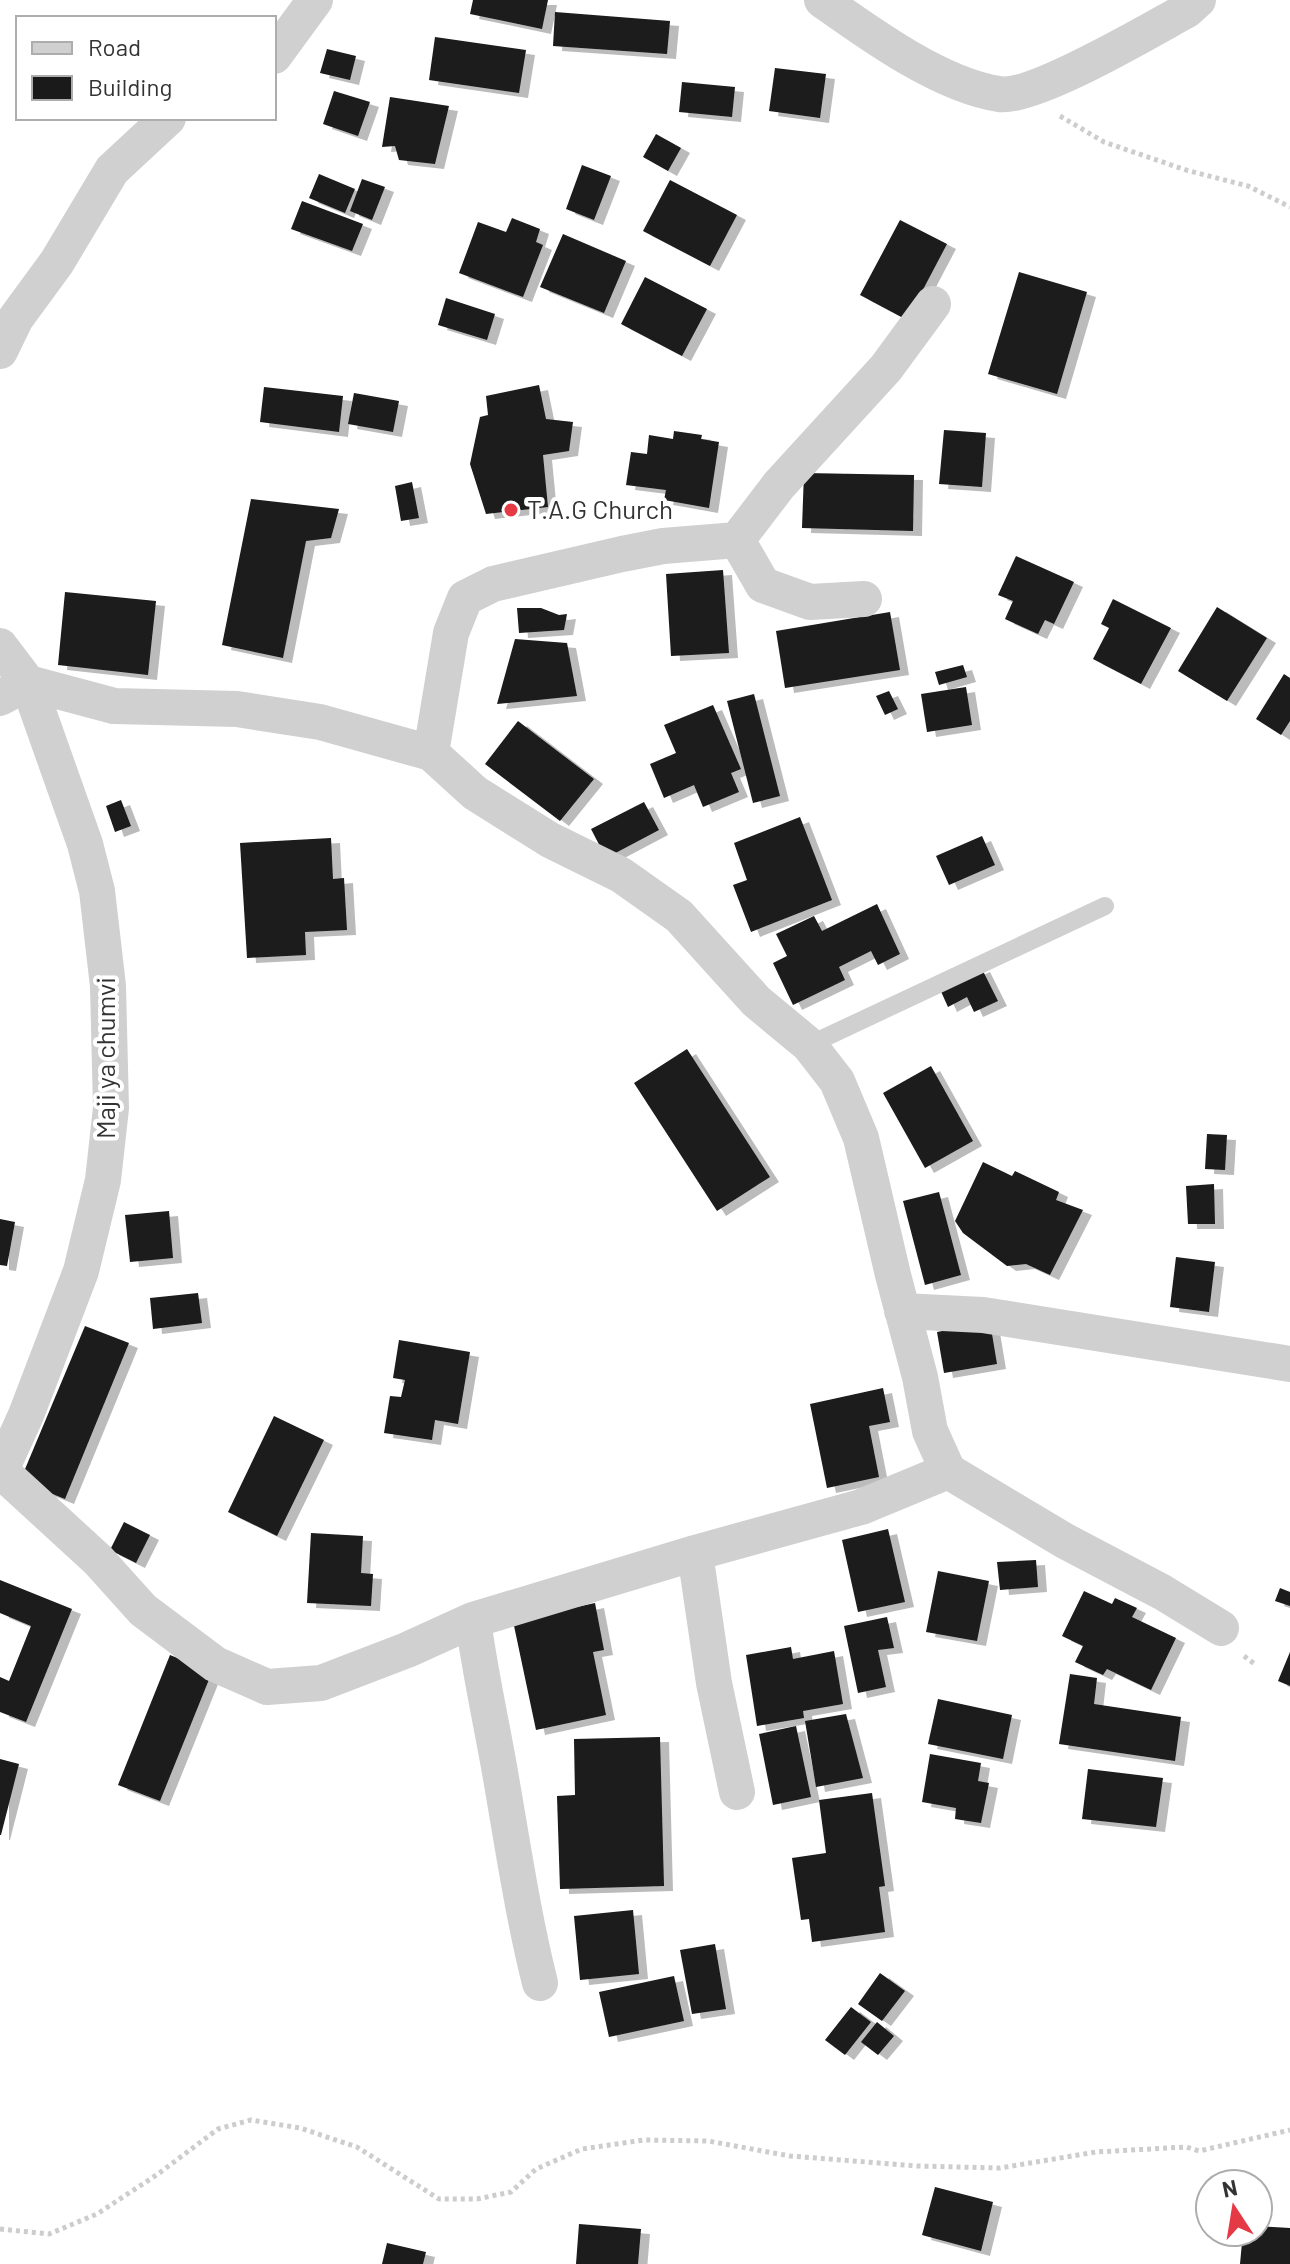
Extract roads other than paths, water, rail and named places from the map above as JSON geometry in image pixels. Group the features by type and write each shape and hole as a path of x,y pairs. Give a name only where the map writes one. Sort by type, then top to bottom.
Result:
{"street":[{"path":"276,53 315,0"},
{"path":"822,0 886,45 948,78 1001,95 1041,85 1099,58 1187,10 1198,0"},
{"path":"0,351 16,318 48,275 112,170 166,120"},
{"path":"431,753 451,633 465,598 493,584 622,554 663,546 737,540 779,485 886,368 933,304"},
{"path":"737,540 763,585 810,602 864,599"},
{"name":"Maji ya chumvi","path":"0,646 14,690 85,844 97,891 108,986 111,1108 103,1180 81,1271 26,1415 0,1471"},
{"path":"14,690 114,706 237,709 320,722 431,753 475,793 550,840 621,875 679,916 756,1001 809,1045 837,1081 861,1138 920,1377 930,1431 948,1471 1221,1628"},
{"path":"902,1311 983,1315 1290,1364"},
{"path":"0,1471 98,1560 143,1610 215,1664 267,1687 321,1683 407,1650 473,1620 861,1507 948,1471"},
{"path":"695,1553 714,1683 737,1792"},
{"path":"473,1620 481,1682 499,1767 524,1917 540,1983"}],"lane":[{"path":"809,1045 1105,906"}],"place":[{"name":"T.A.G Church","path":"511,510"}]}
